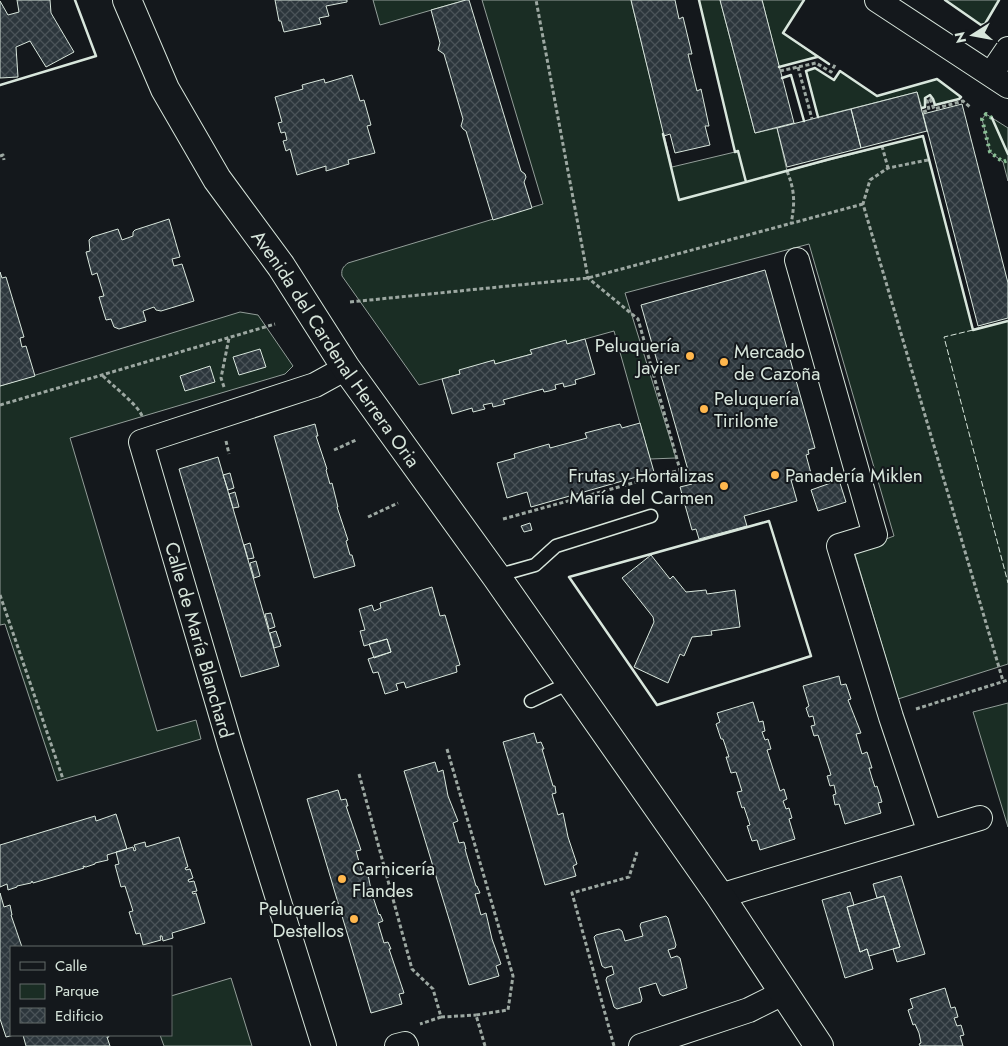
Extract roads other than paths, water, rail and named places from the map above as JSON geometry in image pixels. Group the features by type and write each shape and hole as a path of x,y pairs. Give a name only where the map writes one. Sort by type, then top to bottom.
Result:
{"main road":[{"name":"Avenida del Cardenal Herrera Oria","path":"127,0 165,89 217,178 281,266 346,368 496,576 720,896 819,1046"}],"street":[{"path":"878,0 1000,80 1008,49"},
{"path":"797,260 875,535 839,546 891,717 930,833"},
{"name":"Calle de María Blanchard","path":"324,1046 230,745 141,442 315,385 346,368"},
{"path":"720,896 980,818"},
{"path":"641,1046 748,1010 783,992"}],"lane":[{"path":"496,576 535,565 556,546 651,516"},
{"path":"531,701 571,682"}],"place":[{"name":"Peluquería Javier","path":"690,356"},
{"name":"Mercado de Cazoña","path":"724,362"},
{"name":"Peluquería Tirilonte","path":"704,409"},
{"name":"Panadería Miklen","path":"775,475"},
{"name":"Frutas y Hortalizas María del Carmen","path":"724,486"},
{"name":"Carnicería Flandes","path":"342,879"},
{"name":"Peluquería Destellos","path":"354,919"}]}
